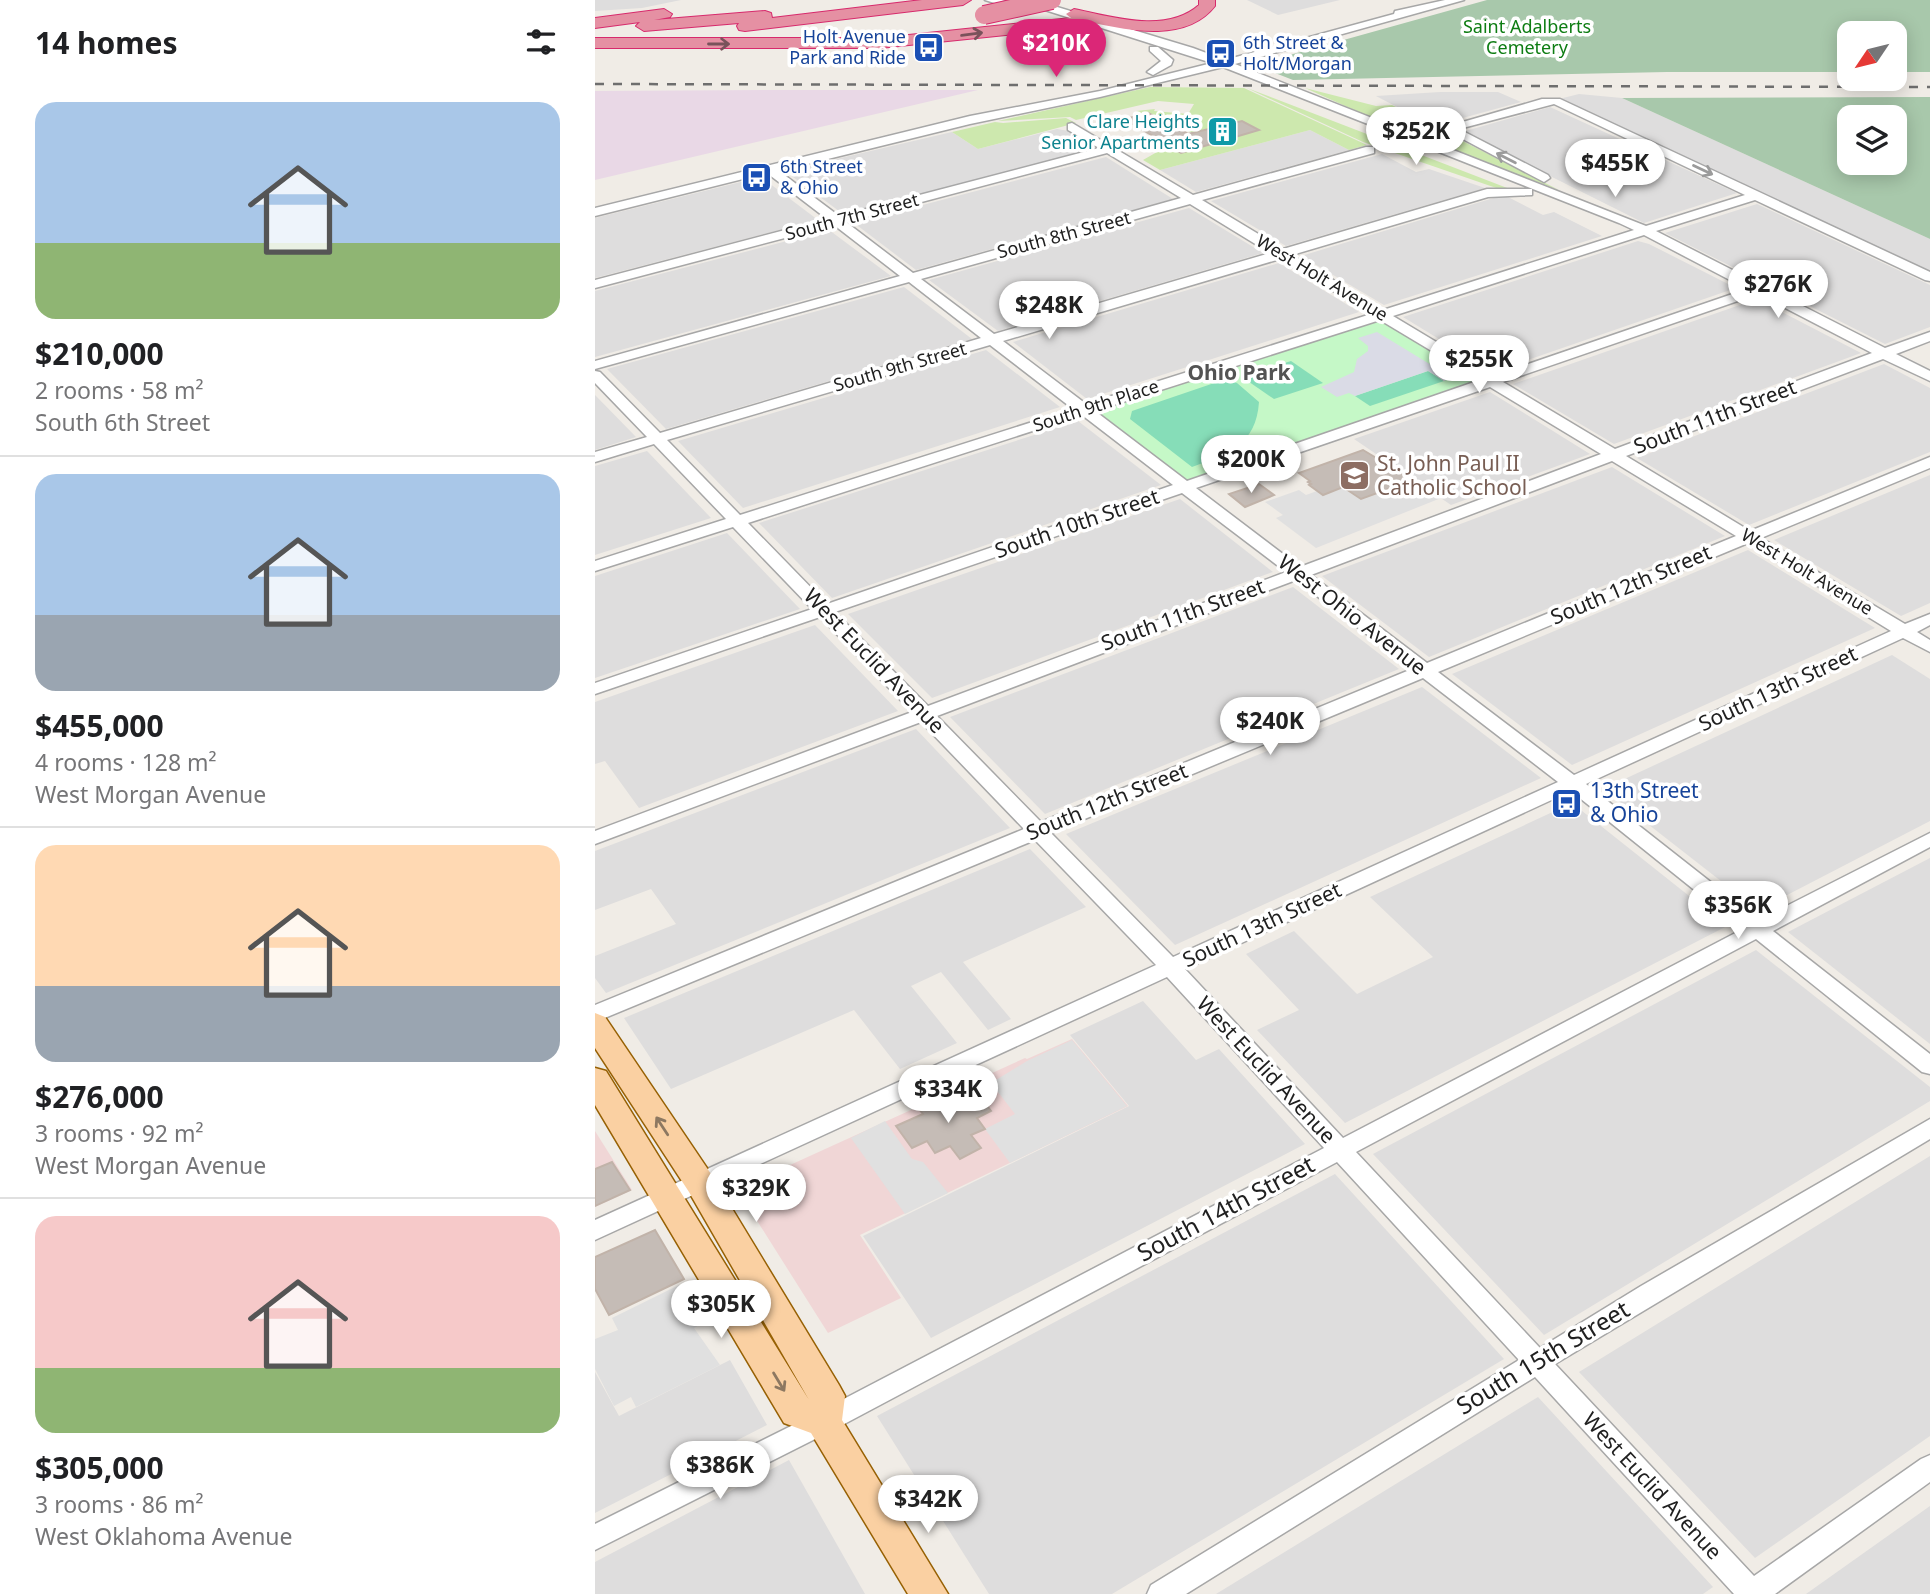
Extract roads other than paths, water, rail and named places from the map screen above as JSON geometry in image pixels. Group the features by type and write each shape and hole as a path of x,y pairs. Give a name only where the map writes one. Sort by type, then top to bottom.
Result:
{"highway":[{"path":"595,30 779,15 905,0"},
{"path":"595,41 783,23 963,0"},
{"path":"757,44 898,30 987,7 1052,0"},
{"path":"595,41 757,44 891,42 1073,18 1132,25 1159,25 1198,15 1207,6 1217,11 1220,0"},
{"path":"595,23 778,3"},
{"path":"595,23 710,4"},
{"path":"1146,42 1209,8"},
{"path":"1179,47 1175,42 1177,38 1209,8"}],"main road":[{"path":"595,1024 699,1183 827,1396 824,1422 929,1594"},
{"path":"595,1079 797,1412 824,1422"}],"street":[{"path":"1022,0 1146,42 1193,63"},
{"path":"1157,76 1193,63 1223,63 1269,52 1459,0"},
{"path":"987,7 1073,18 1146,42 1179,47 1232,78 1528,192 1566,202"},
{"path":"595,212 970,120 988,113 1157,76 1391,14 1411,12"},
{"path":"1146,42 1167,60 1157,76"},
{"path":"1263,78 1254,68 1255,63 1269,52"},
{"path":"1223,63 1566,202 1615,225 1643,232 1930,377"},
{"path":"1157,76 1232,78"},
{"path":"1566,202 1573,195 1564,188 1448,128 1552,101 1930,277"},
{"name":"West Holt Avenue","path":"1072,127 1930,647"},
{"name":"South 7th Street","path":"595,284 1110,149"},
{"name":"South 8th Street","path":"595,365 1370,150"},
{"name":"West Ohio Avenue","path":"769,169 1572,783 1930,1066"},
{"name":"South 9th Street","path":"595,457 1487,193 1528,192"},
{"name":"South 9th Place","path":"595,566 1757,195"},
{"name":"South 10th Street","path":"595,690 1757,290"},
{"name":"South 11th Street","path":"595,838 924,712 1930,336"},
{"name":"West Euclid Avenue","path":"595,374 1170,967 1752,1594"},
{"name":"South 12th Street","path":"595,1014 1930,462"},
{"name":"South 13th Street","path":"595,1231 1930,619"},
{"name":"South 14th Street","path":"595,1538 824,1422 1930,839"},
{"name":"South 15th Street","path":"1161,1594 1405,1441 1930,1128"},
{"path":"1752,1594 1930,1467"}],"railway":[{"path":"595,84 1930,87"}],"place":[{"name":"Holt Avenue Park and Ride","path":"929,47"},
{"name":"6th Street & Holt/Morgan","path":"1220,53"},
{"name":"Clare Heights Senior Apartments","path":"1223,132"},
{"name":"6th Street & Ohio","path":"757,177"},
{"name":"St. John Paul II Catholic School","path":"1354,476"},
{"name":"13th Street & Ohio","path":"1567,803"}],"district":[{"name":"Ohio Park","path":"1239,373"}],"park label":[{"name":"Saint Adalberts Cemetery","path":"1527,37"}]}
